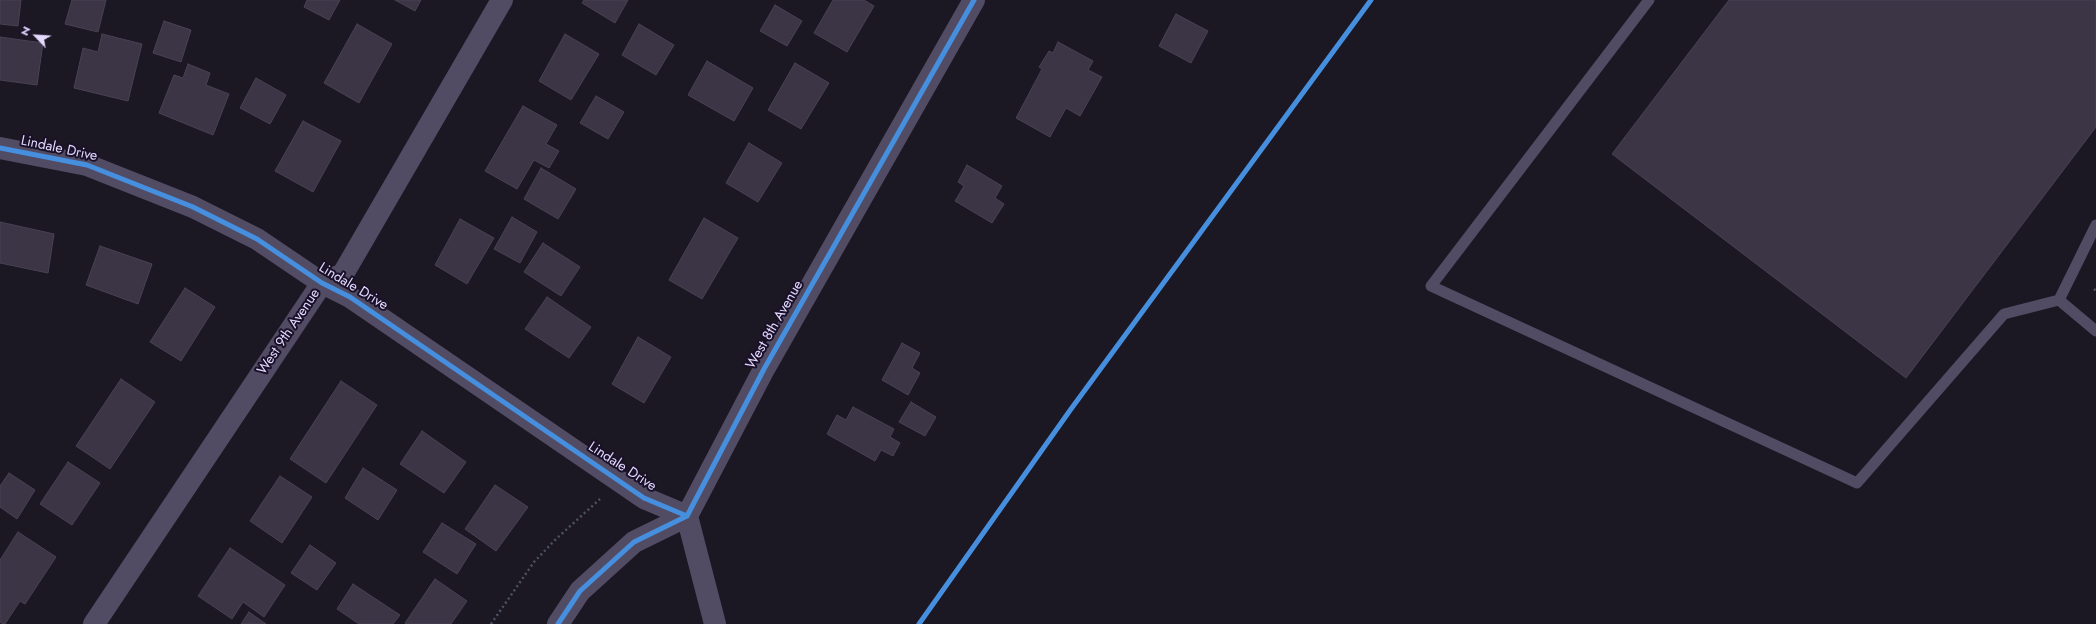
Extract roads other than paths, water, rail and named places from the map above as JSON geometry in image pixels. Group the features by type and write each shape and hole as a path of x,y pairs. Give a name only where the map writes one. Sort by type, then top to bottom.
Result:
{"street":[{"name":"West 9th Avenue","path":"94,624 322,283 343,274 502,0"},
{"name":"West 8th Avenue","path":"687,516 714,460 764,369 974,0"},
{"name":"Lindale Drive","path":"0,148 87,165 193,207 257,239 322,283 350,296 644,498 687,516"},
{"path":"558,624 580,591 634,542 687,516 715,624"}],"lane":[{"path":"1649,0 1431,286 1857,483 2004,314 2059,300 2095,230"},
{"path":"2059,300 2096,331"}]}
